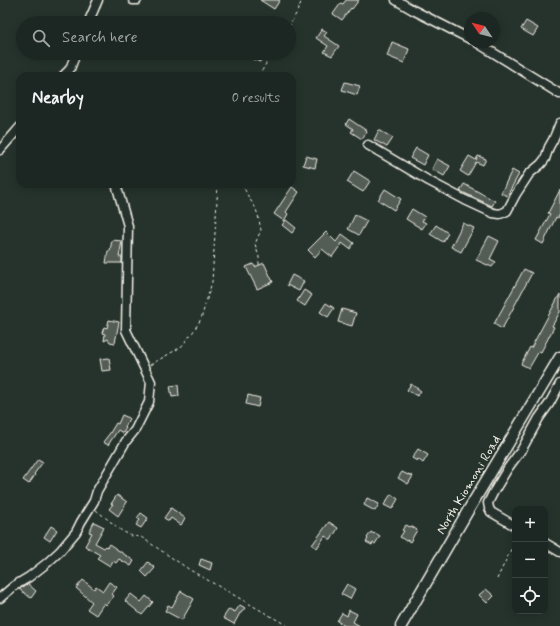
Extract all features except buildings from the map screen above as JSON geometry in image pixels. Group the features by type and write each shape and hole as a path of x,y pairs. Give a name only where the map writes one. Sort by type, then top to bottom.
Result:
{"main road":[{"name":"North Kiomoni Road","path":"401,626 560,357"}],"street":[{"path":"91,16 98,0"},
{"path":"396,0 464,36"},
{"path":"486,48 560,94"},
{"path":"71,72 74,60"},
{"path":"368,145 429,181 465,200 493,213 500,214 507,211 529,174 545,158 560,123"},
{"path":"0,150 16,132"},
{"path":"0,598 14,586 47,563 60,551 76,532 94,501 97,491 126,441 135,430 149,402 151,382 126,330 128,226 117,188"},
{"path":"512,524 491,512 488,503 560,384"},
{"path":"548,545 560,552"}],"path":[{"path":"295,16 302,0"},
{"path":"261,72 268,60"},
{"path":"144,368 181,347 201,319 212,282 218,188"},
{"path":"244,188 256,208 261,230 255,244 259,257 259,265"},
{"path":"94,501 97,511 122,531 132,536 141,537 190,570 288,626"},
{"path":"497,579 515,542"}]}
